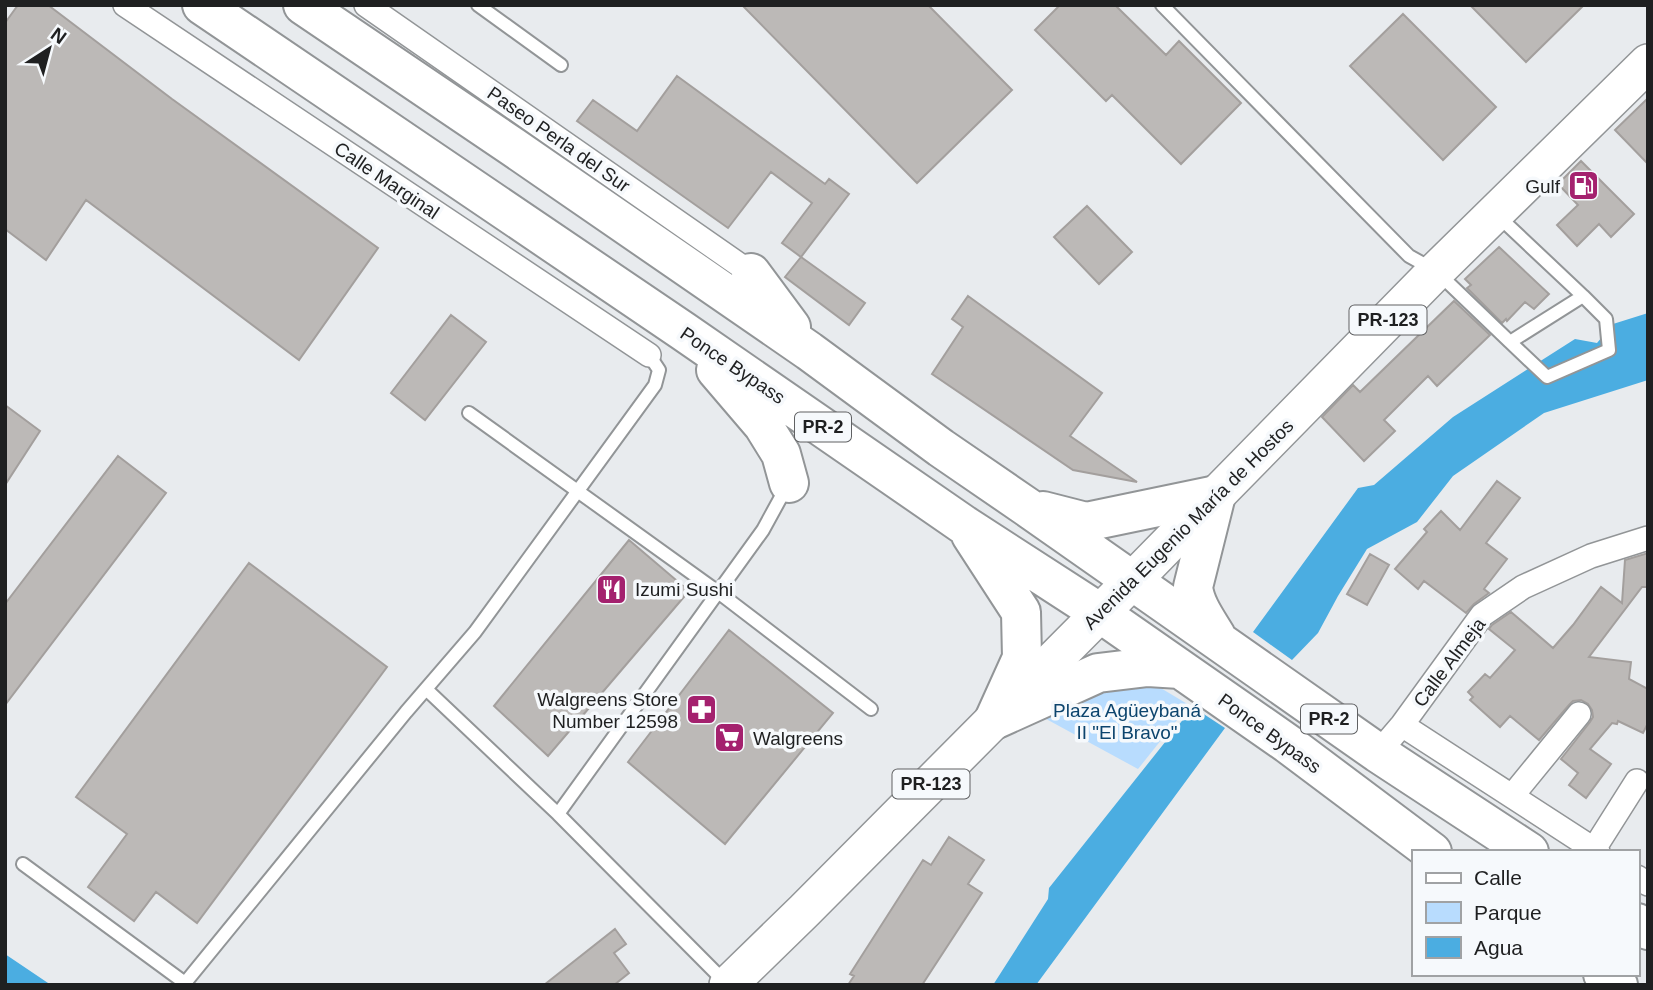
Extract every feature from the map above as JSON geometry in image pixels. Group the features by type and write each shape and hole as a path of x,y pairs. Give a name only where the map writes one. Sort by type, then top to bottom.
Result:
{"highway":[{"name":"PR-2","path":"303,5 808,351 941,448 1378,753 1526,850"},
{"name":"Ponce Bypass","path":"207,7 964,525 1100,613 1287,744 1429,850"},
{"path":"751,273 808,351"},
{"path":"683,331 763,425 781,454 789,483"},
{"path":"1027,507 1086,522 1216,495 1193,587 1194,597 1221,644"},
{"path":"964,525 1021,612 1022,658 994,720"},
{"path":"994,720 1098,673 1148,667 1180,669"}],"main road":[{"name":"Avenida Eugenio María de Hostos","path":"728,985 1132,581 1436,271 1648,64"}],"street":[{"name":"Calle Marginal","path":"125,5 649,355"},
{"name":"Paseo Perla del Sur","path":"366,5 751,273"},
{"name":"Calle Almeja","path":"1378,753 1482,615 1523,587 1591,556 1648,538"},
{"path":"1512,796 1579,714"},
{"path":"1402,724 1596,850 1637,781"}],"lane":[{"path":"479,5 561,65"},
{"path":"1162,5 1409,256 1436,271 1547,377 1609,350 1606,319 1496,213"},
{"path":"1510,342 1583,296"},
{"path":"23,864 185,983 475,632 655,385 659,370 649,355"},
{"path":"469,412 718,592 871,709"},
{"path":"558,814 763,530 789,483"},
{"path":"426,689 558,814 728,985"}],"green space":[{"name":"Plaza Agüeybaná II \"El Bravo\"","path":"1130,684 1159,687 1189,705 1138,769 1037,714 1066,698"}],"water":[{"path":"1648,313 1648,380 1544,413 1453,476 1417,522 1367,549 1318,633 1292,660 1253,632 1358,488 1374,485 1453,417 1575,339 1597,343 1613,324"},
{"path":"1193,707 1225,728 1036,985 993,985 1048,899 1049,888"},
{"path":"5,954 51,985 5,985"}],"building":[{"path":"18,5 48,5 172,99 378,248 299,360 86,200 46,260 5,229 5,23"},
{"path":"742,5 928,5 1012,90 917,183"},
{"path":"1060,5 1115,5 1166,55 1179,41 1241,103 1181,164 1112,95 1106,101 1035,30"},
{"path":"1470,5 1584,5 1526,62"},
{"path":"1403,14 1496,107 1443,160 1350,66"},
{"path":"677,76 825,184 829,179 849,194 801,257 782,243 812,203 771,172 728,228 577,121 593,100 637,131"},
{"path":"1648,98 1648,164 1615,130"},
{"path":"1581,161 1634,214 1611,237 1599,224 1577,246 1557,225 1578,205 1558,184"},
{"path":"1087,206 1132,252 1099,284 1054,237"},
{"path":"1499,247 1549,294 1534,309 1525,302 1502,323 1467,288 1471,285 1465,279"},
{"path":"801,257 865,303 849,325 785,277"},
{"path":"968,296 1102,393 1070,436 1137,482 1073,470 932,374 963,327 952,319"},
{"path":"1454,301 1490,335 1437,386 1428,376 1384,420 1395,431 1364,461 1322,417 1353,385 1360,392"},
{"path":"451,315 486,342 425,420 391,393"},
{"path":"5,405 40,431 5,485"},
{"path":"118,456 166,493 5,705 5,604"},
{"path":"1497,481 1520,498 1486,543 1507,559 1484,589 1489,593 1466,613 1424,581 1418,589 1395,569 1427,532 1424,529 1441,511 1460,530"},
{"path":"629,540 689,591 548,756 494,706"},
{"path":"1648,553 1648,587 1642,587 1589,657 1631,662 1629,679 1648,689 1648,723 1643,733 1618,721 1617,724 1612,723 1590,749 1611,764 1586,798 1569,785 1578,773 1561,759 1593,717 1588,704 1581,700 1573,701 1539,740 1510,716 1500,727 1470,700 1473,697 1468,692 1485,674 1490,678 1515,650 1489,629 1492,625 1511,612 1553,648 1601,587 1622,603 1625,560"},
{"path":"1370,554 1389,565 1367,605 1347,594"},
{"path":"249,563 387,667 197,923 156,892 134,921 88,887 127,834 76,797"},
{"name":"Walgreens","path":"729,630 833,713 725,844 628,762"},
{"path":"949,837 984,860 968,884 982,893 922,985 848,985 854,976 850,974 923,860 931,865"},
{"path":"615,929 626,944 614,953 629,973 614,985 544,985"}],"place":[{"name":"Gulf","path":"1583,186"},
{"name":"Izumi Sushi","path":"612,589"},
{"name":"Walgreens Store Number 12598","path":"701,710"},
{"name":"Walgreens","path":"730,738"}]}
